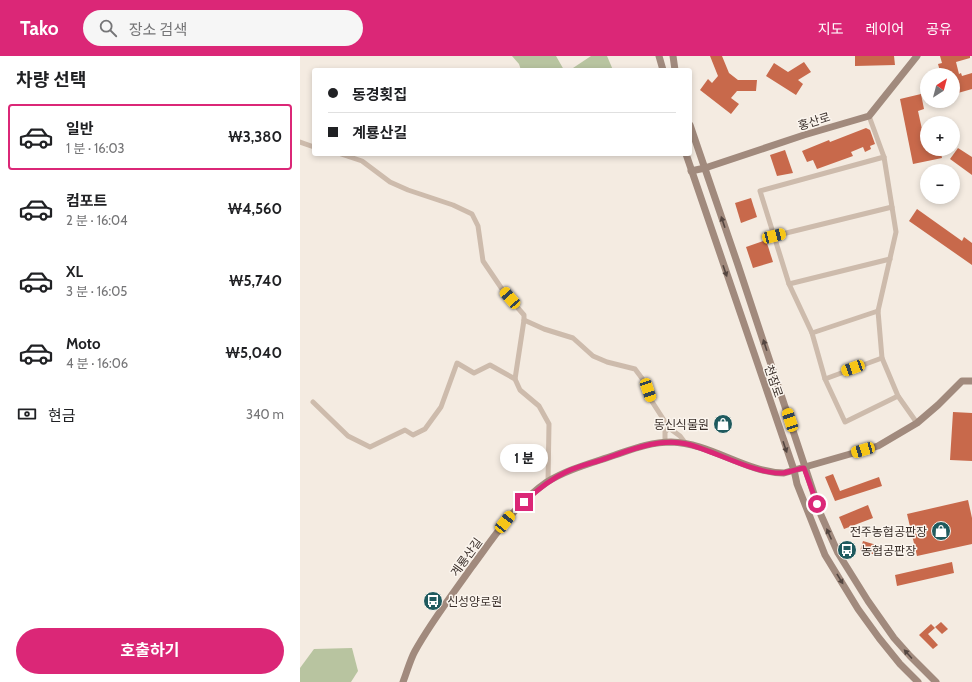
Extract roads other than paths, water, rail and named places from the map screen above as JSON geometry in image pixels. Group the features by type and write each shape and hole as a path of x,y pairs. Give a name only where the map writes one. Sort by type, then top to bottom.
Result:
{"street":[{"path":"659,56 662,68"},
{"path":"673,56 676,68"},
{"path":"917,56 869,116 884,157 896,232 878,311 882,358 898,396 917,423"},
{"name":"홍산로","path":"691,171 705,168 804,135 869,116"},
{"name":"천잠로","path":"692,131 821,515 838,553 868,601 894,638 936,682"},
{"path":"300,142 312,146"},
{"path":"347,156 362,161 390,182 472,214 478,226 483,261 504,292 524,315 515,379 520,390 539,406 549,424 548,482"},
{"name":"천잠로","path":"687,156 794,470 797,484 825,555 858,609 878,638 900,664 918,682"},
{"path":"884,157 760,191 790,284 812,333 825,379 845,422 898,396"},
{"path":"774,236 892,207"},
{"path":"790,284 890,259"},
{"path":"812,333 878,311"},
{"path":"524,320 544,329 573,338 593,356 607,362 635,369 644,381 651,400 669,428 680,436 686,444"},
{"path":"825,379 882,358"},
{"path":"313,402 348,436 370,447 405,430 413,435 425,429 441,407 457,363 474,373 490,365 515,379"},
{"path":"804,468 878,446 917,423 962,381 972,381"},
{"path":"665,443 665,432 669,428"},
{"name":"계룡산길","path":"403,682 414,652 432,624 514,510 534,492 568,471 643,446 665,443 686,444 711,451 751,467 773,472 784,473 804,468"}],"place":[{"name":"동신식물원","path":"723,424"},
{"name":"전주농협공판장","path":"941,531"},
{"name":"농협공판장","path":"847,550"},
{"name":"신성양로원","path":"433,601"}]}
